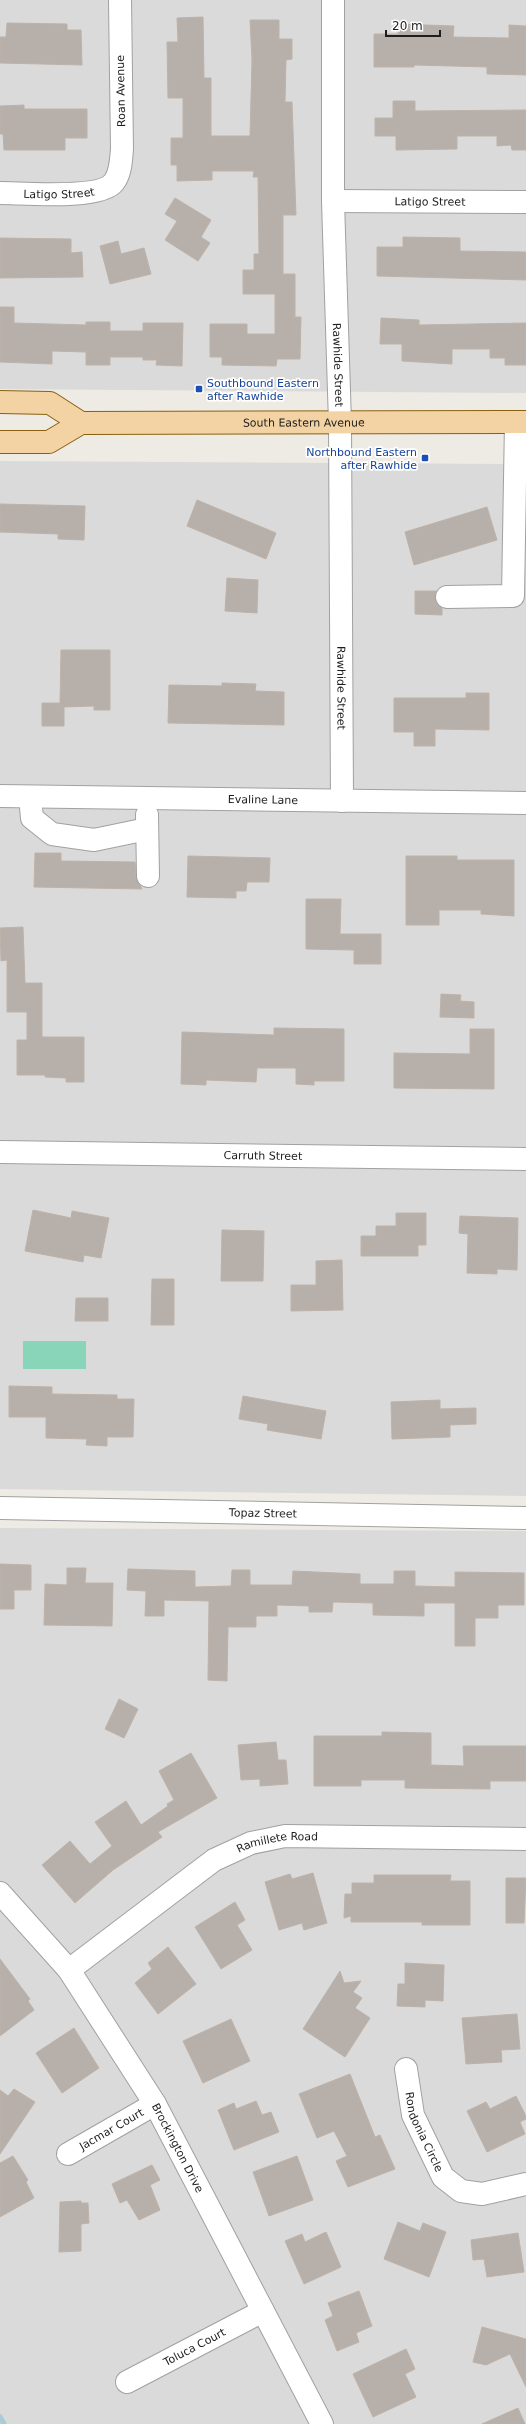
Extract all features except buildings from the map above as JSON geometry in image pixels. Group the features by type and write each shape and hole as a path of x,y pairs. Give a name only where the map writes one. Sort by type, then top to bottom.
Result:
{"main road":[{"path":"0,402 50,402 81,423 49,442 0,442"},
{"name":"South Eastern Avenue","path":"81,423 521,422"}],"street":[{"name":"Roan Avenue","path":"114,182 120,169 122,149 120,0"},
{"name":"Rawhide Street","path":"333,0 334,201 340,423 342,801"},
{"name":"Latigo Street","path":"0,193 84,194 106,188 114,182"},
{"name":"Latigo Street","path":"334,201 526,202"},
{"path":"447,598 513,596 521,422"},
{"name":"Evaline Lane","path":"0,796 526,803"},
{"path":"30,797 32,818 52,834 94,840 147,829"},
{"path":"147,798 148,876"},
{"name":"Carruth Street","path":"0,1152 526,1159"},
{"name":"Topaz Street","path":"0,1508 526,1518"},
{"name":"Ramillete Road","path":"69,1970 214,1860 251,1843 285,1836 526,1839"},
{"name":"Brockington Drive","path":"0,1893 69,1970 154,2104 322,2424"},
{"name":"Rondonia Circle","path":"406,2069 413,2115 443,2177 461,2191 482,2194 526,2184"},
{"name":"Jacmar Court","path":"68,2154 154,2104"},
{"name":"Toluca Court","path":"127,2382 263,2311"}],"shaded area":[{"path":"0,0 526,0 526,393 0,389"},
{"path":"0,461 526,464 526,1496 0,1489"},
{"path":"0,1528 526,1531 526,2424 0,2424"}],"green space":[{"path":"23,1341 86,1341 86,1369 23,1369"}],"waterway":[{"path":"0,2417 4,2424"}],"place":[{"name":"Southbound Eastern after Rawhide","path":"199,389"},
{"name":"Northbound Eastern after Rawhide","path":"425,458"}]}
